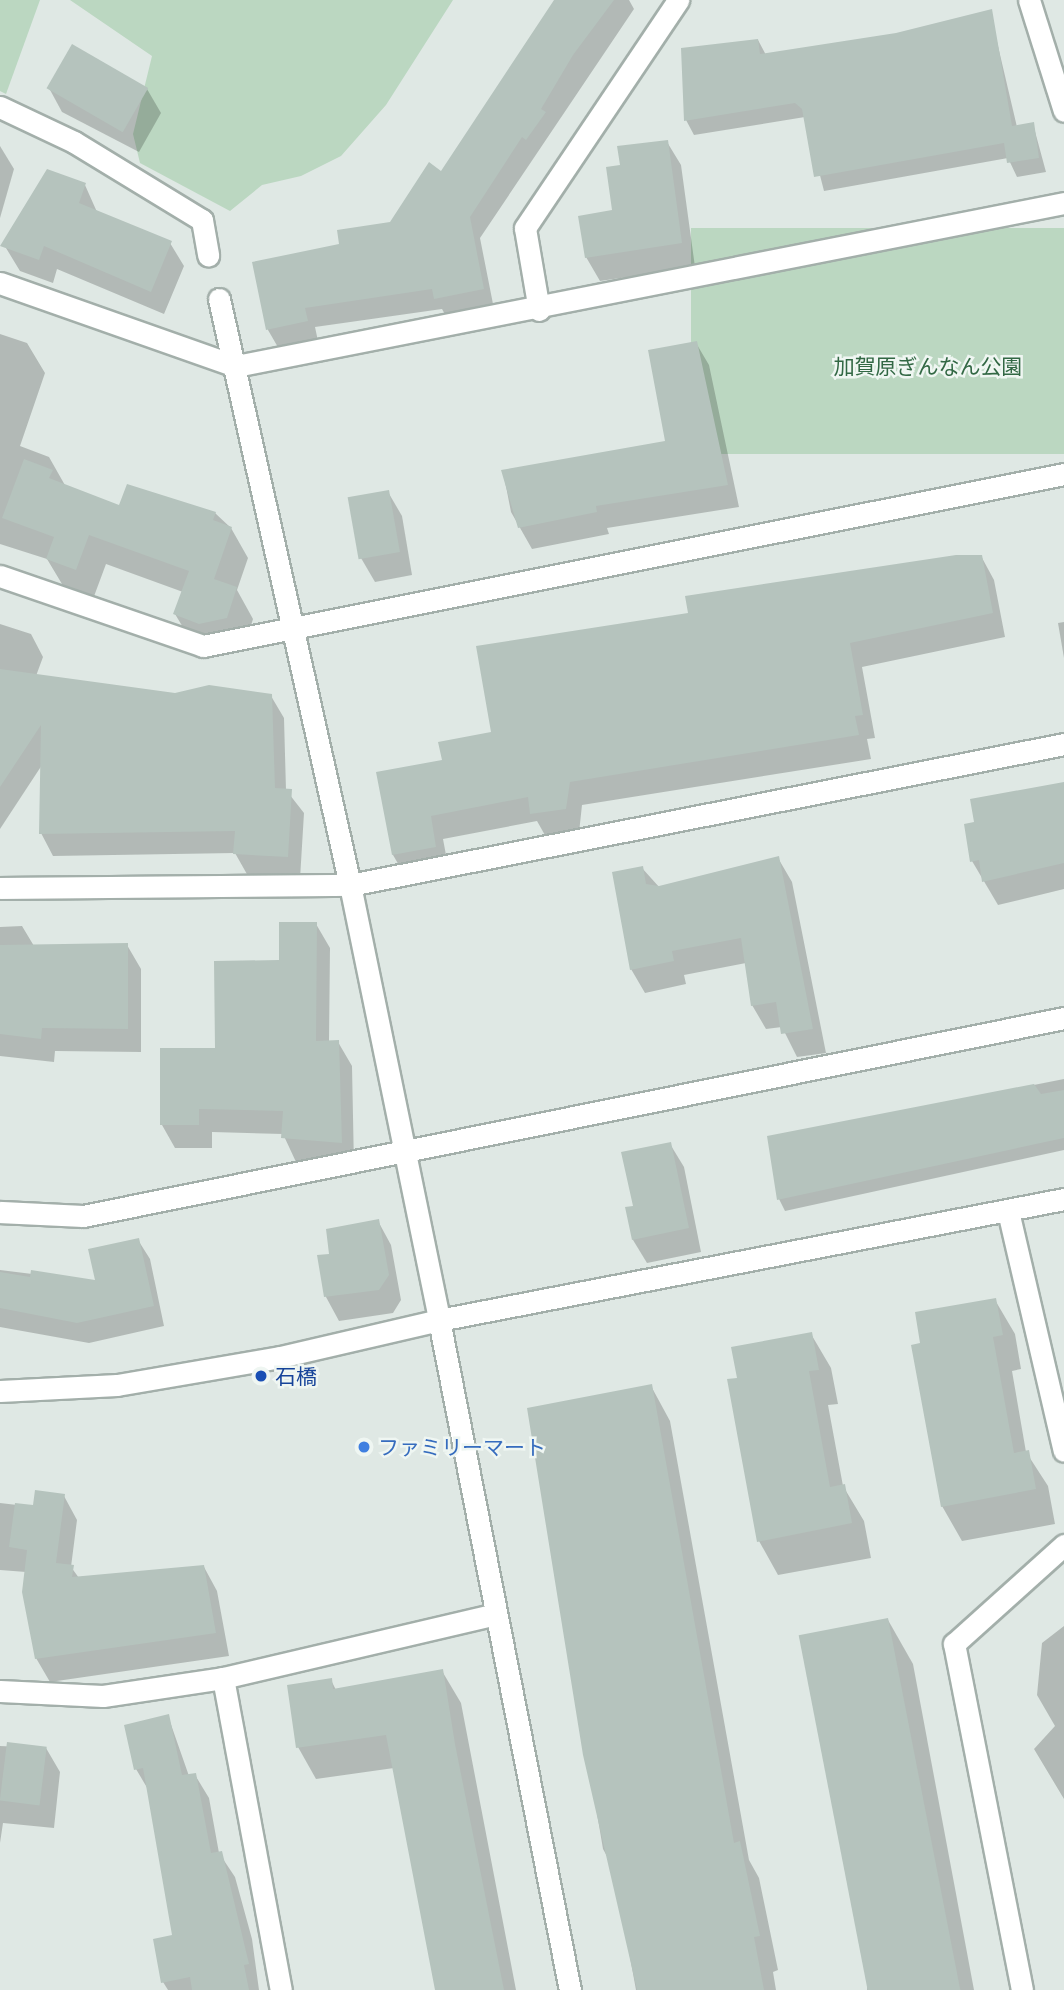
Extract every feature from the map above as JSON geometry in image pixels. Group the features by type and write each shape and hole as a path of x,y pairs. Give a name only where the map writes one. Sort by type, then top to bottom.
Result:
{"street":[{"path":"539,310 525,228 678,0"},
{"path":"1029,0 1064,111"},
{"path":"0,107 74,142 202,220 208,255"},
{"path":"0,283 236,366 539,310 1064,203"},
{"path":"219,299 350,885 439,1320 570,1990"},
{"path":"0,576 203,646 294,631 1064,474"},
{"path":"0,888 350,885 1064,744"},
{"path":"0,1212 83,1216 1064,1018"},
{"path":"0,1391 117,1385 281,1357 439,1320 1064,1199"},
{"path":"1008,1211 1064,1451"},
{"path":"1022,1990 954,1644 1064,1545"},
{"path":"0,1691 103,1696 223,1678 496,1614"},
{"path":"223,1678 281,1990"}],"green space":[{"path":"0,0 40,0 6,94 0,91"},
{"path":"70,0 453,0 386,105 341,156 301,176 262,185 230,211 140,163 133,134 152,56"},
{"name":"加賀原ぎんなん公園","path":"691,228 1064,228 1064,454 691,454"}],"building":[{"path":"554,0 614,0 573,55 541,109 546,112 526,140 522,137 470,217 484,289 434,299 432,289 305,308 308,321 266,330 252,262 339,244 337,230 390,222 429,162 441,171"},
{"path":"992,9 1012,126 1034,122 1039,158 1007,163 1004,143 814,177 802,109 795,103 684,121 681,48 758,39 760,54 896,33"},
{"path":"72,44 148,88 123,132 46,88"},
{"path":"668,140 682,243 585,258 578,216 612,210 606,167 620,165 617,146"},
{"path":"47,169 86,183 79,203 172,241 151,292 44,246 39,260 0,246"},
{"path":"697,341 728,485 596,506 597,512 518,528 501,470 665,441 648,350"},
{"path":"24,459 53,470 49,478 119,505 127,484 216,512 213,520 232,527 214,579 237,587 227,618 199,624 173,614 189,571 89,535 76,570 46,559 54,537 2,518"},
{"path":"389,490 400,552 359,559 348,497"},
{"path":"956,555 982,555 993,613 850,643 863,715 855,716 859,735 570,782 566,809 530,814 528,797 431,816 436,847 392,855 376,772 442,760 438,742 491,732 476,646 688,613 685,596"},
{"path":"0,669 175,693 209,685 272,694 275,788 292,789 288,857 233,854 235,831 39,834 41,725 0,787"},
{"path":"1064,782 1064,863 982,882 979,860 970,862 964,824 974,822 970,799"},
{"path":"779,856 813,1029 781,1034 776,1002 751,1006 741,938 672,951 674,961 630,970 612,872 643,866 646,884 659,886"},
{"path":"279,922 317,922 316,1041 339,1040 342,1143 281,1138 283,1111 199,1109 199,1125 160,1125 160,1048 215,1048 214,961 279,960"},
{"path":"128,943 128,1029 42,1028 41,1039 0,1034 0,945"},
{"path":"1034,1084 1041,1094 1064,1090 1064,1138 777,1200 767,1136"},
{"path":"671,1142 689,1228 632,1240 625,1207 633,1206 621,1152"},
{"path":"379,1219 389,1275 379,1290 324,1297 317,1255 329,1254 326,1229"},
{"path":"139,1238 154,1306 77,1323 0,1308 0,1272 30,1277 31,1270 95,1280 88,1249"},
{"path":"996,1298 1003,1335 993,1337 1014,1453 1029,1450 1036,1489 941,1507 911,1345 920,1343 915,1312"},
{"path":"812,1332 819,1370 809,1371 830,1487 845,1484 852,1523 757,1542 727,1379 737,1378 731,1347"},
{"path":"652,1384 734,1843 740,1841 760,1936 754,1937 764,1990 637,1990 583,1755 527,1408"},
{"path":"35,1490 65,1494 56,1563 74,1565 72,1577 204,1565 216,1633 35,1659 22,1592 27,1550 9,1547 15,1503 33,1505"},
{"path":"888,1618 960,1990 868,1990 799,1635"},
{"path":"443,1669 455,1744 504,1990 435,1990 386,1735 296,1748 287,1685 332,1678 333,1689"},
{"path":"169,1714 182,1775 196,1773 211,1853 222,1851 249,1964 244,1965 249,1990 192,1990 190,1977 161,1983 153,1939 172,1935 143,1768 134,1770 124,1725"},
{"path":"7,1742 47,1747 40,1805 0,1801"}],"place":[{"name":"石橋","path":"261,1376"},
{"name":"ファミリーマート","path":"364,1447"}]}
